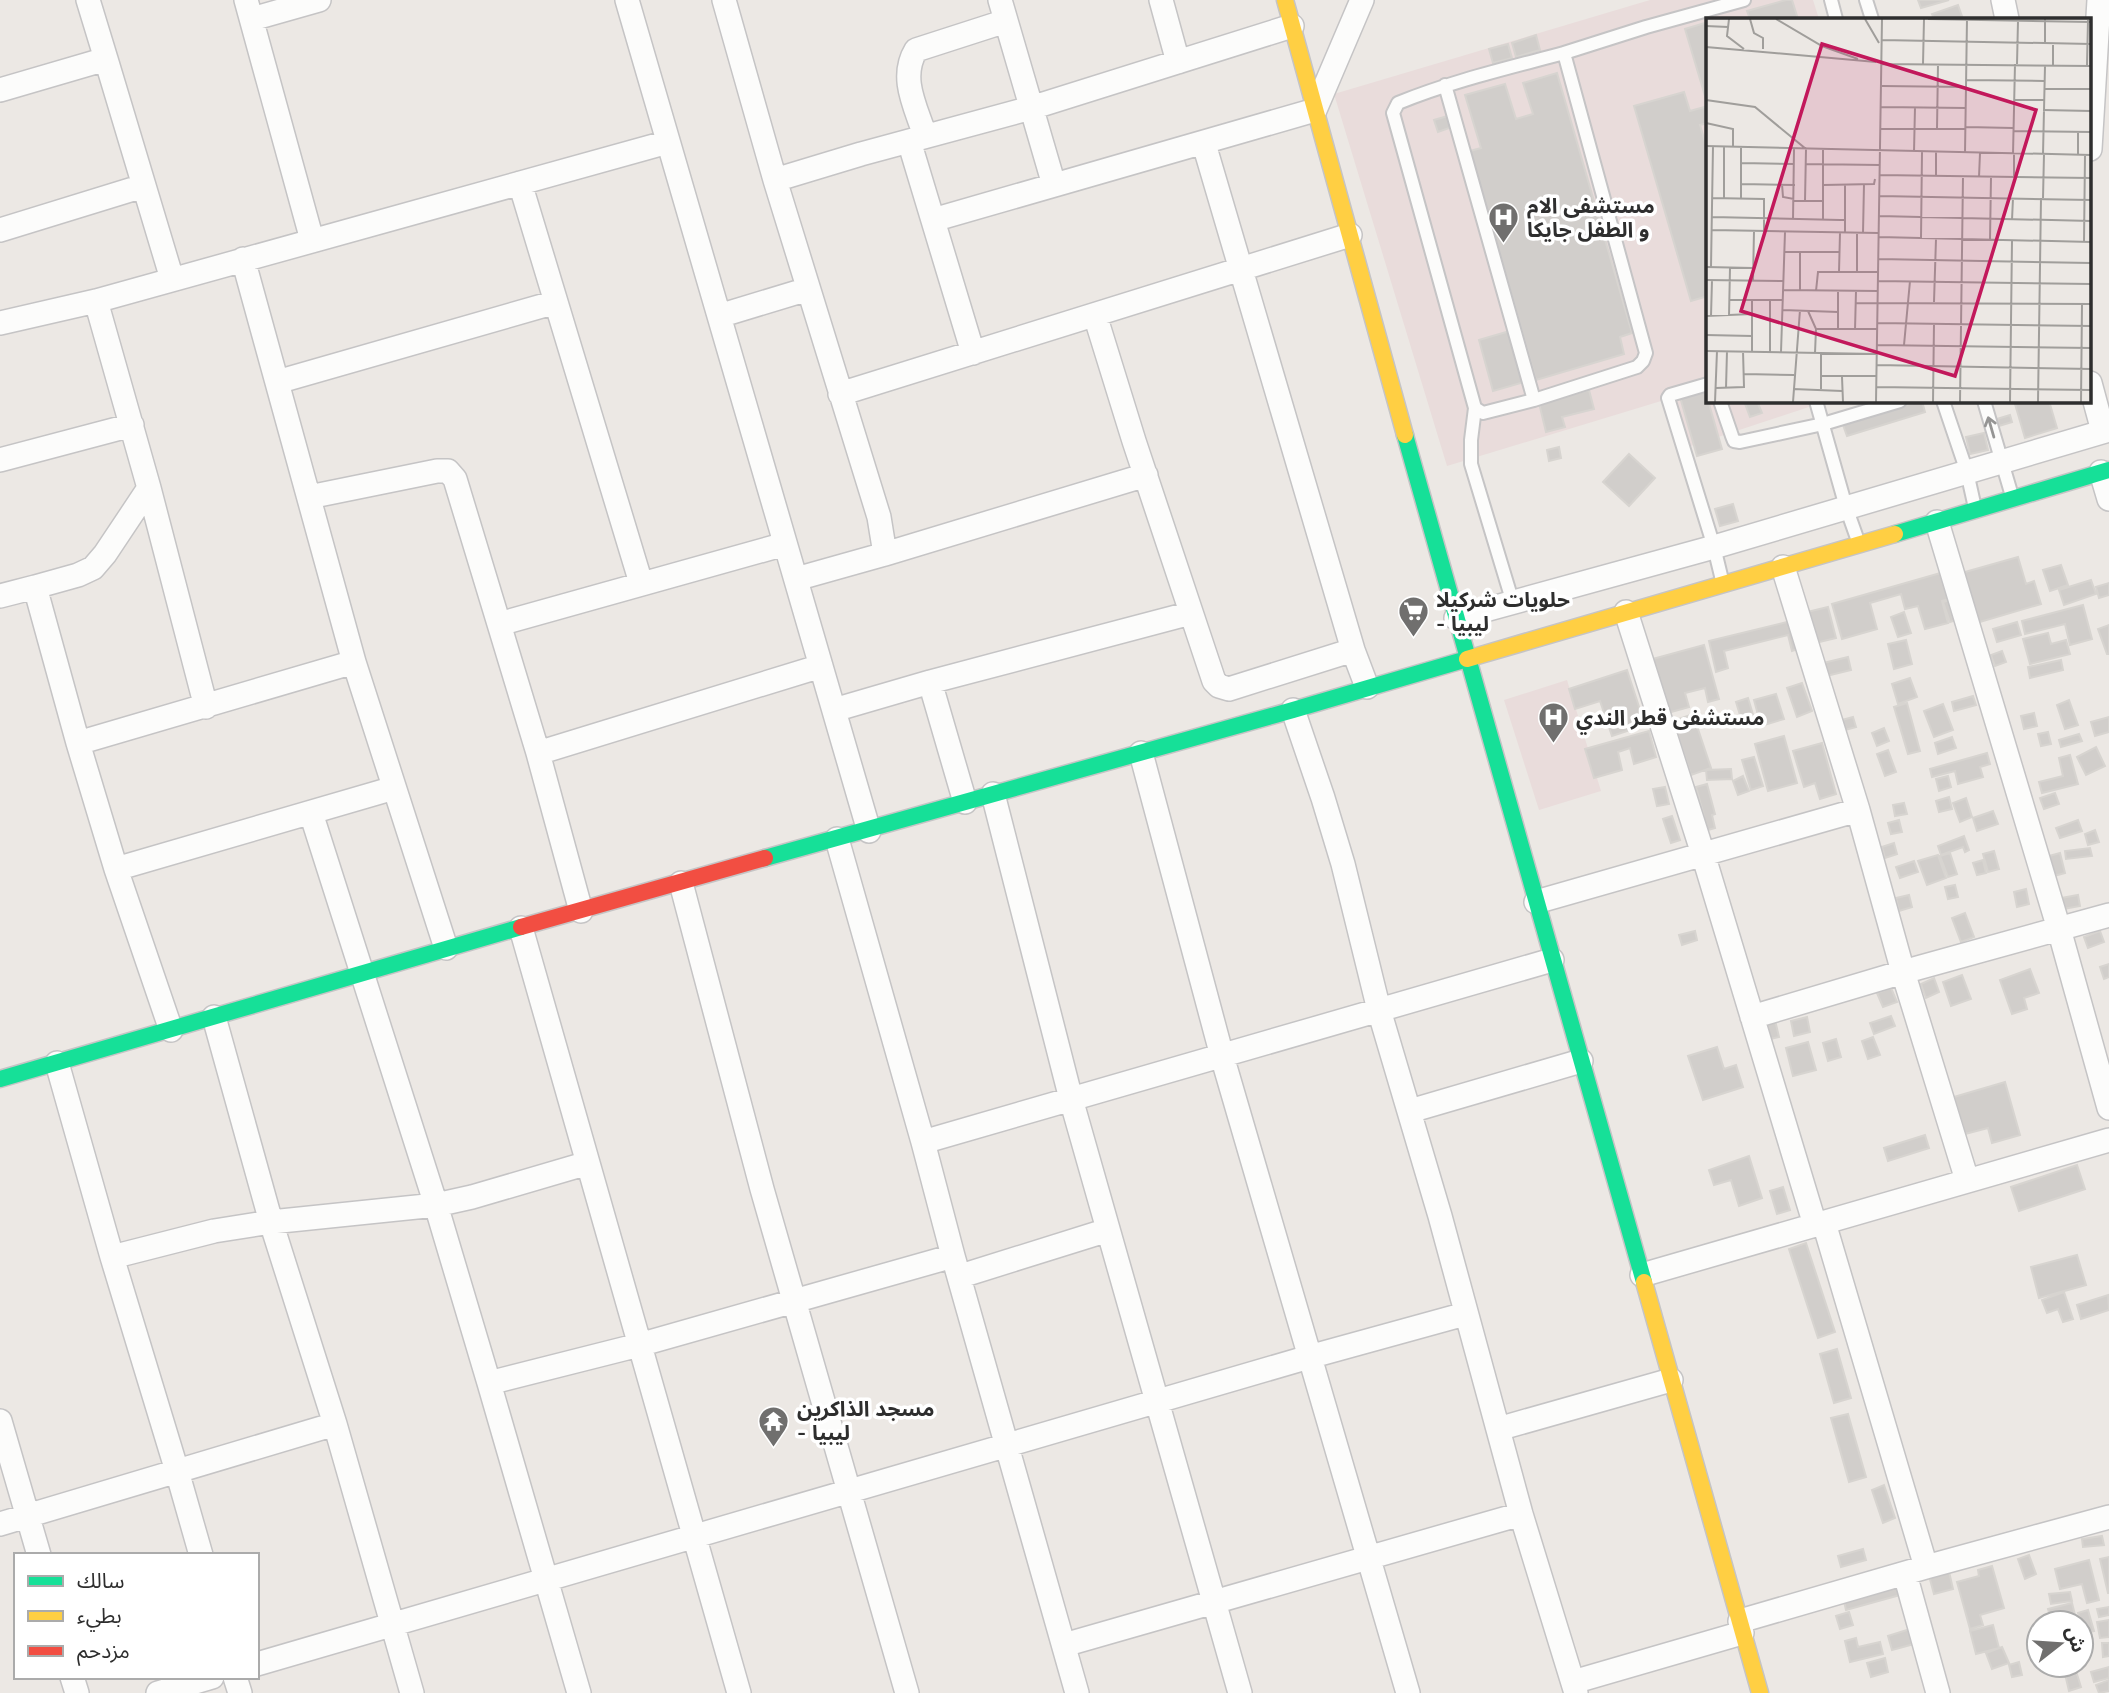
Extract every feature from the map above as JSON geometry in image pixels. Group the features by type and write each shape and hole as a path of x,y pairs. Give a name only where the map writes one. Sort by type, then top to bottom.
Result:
{"main road":[{"path":"1284,0 1760,1693"},
{"path":"0,1079 446,948 1293,710 2105,471"}],"street":[{"path":"88,0 172,279"},
{"path":"312,240 249,10 319,0"},
{"path":"627,0 869,831"},
{"path":"724,0 775,180 879,517 886,554"},
{"path":"1161,0 1178,62"},
{"path":"933,220 1315,110 1362,0"},
{"path":"2003,0 2007,18"},
{"path":"2092,116 2099,0"},
{"path":"973,353 933,220 917,139 907,79 909,62 916,50 1003,10 1054,184"},
{"path":"775,180 1031,108 1292,26"},
{"path":"1,87 106,59"},
{"path":"0,323 96,301 668,142"},
{"path":"1204,144 1353,650 1367,687"},
{"path":"520,183 641,583"},
{"path":"0,230 143,186"},
{"path":"841,394 1350,235"},
{"path":"243,259 354,662 446,948"},
{"path":"719,316 808,289"},
{"path":"96,301 132,425 206,707"},
{"path":"277,382 556,302"},
{"path":"1095,315 1214,681 1229,689 1353,650"},
{"path":"1456,618 1714,547 2106,430 2092,389"},
{"path":"0,460 132,425"},
{"path":"309,498 437,471 448,471 455,479 538,753 581,911"},
{"path":"2105,471 2109,499"},
{"path":"796,579 1146,475"},
{"path":"0,596 78,575 93,568 111,546 149,488"},
{"path":"1937,522 2059,929 2109,1108"},
{"path":"499,624 785,544"},
{"path":"1783,567 1967,1180"},
{"path":"35,587 116,869 171,1030"},
{"path":"1626,612 1752,1017 1820,1224 1916,1570 1938,1693"},
{"path":"834,710 1191,613"},
{"path":"78,743 354,662"},
{"path":"538,753 821,666"},
{"path":"930,682 965,802"},
{"path":"1293,710 1343,864 1379,1010 1410,1111 1521,1514 1574,1687 1741,1627 1916,1570 2109,1517"},
{"path":"1142,753 1222,1056 1408,1693"},
{"path":"116,869 394,788"},
{"path":"993,794 1071,1100 1240,1693"},
{"path":"1536,902 1858,810"},
{"path":"311,813 436,1206 579,1693"},
{"path":"837,839 1077,1693"},
{"path":"681,883 762,1189 907,1693"},
{"path":"1752,1017 2109,915"},
{"path":"521,928 739,1693"},
{"path":"923,1142 1552,960"},
{"path":"214,1017 271,1222 335,1424 412,1693"},
{"path":"1410,1111 1581,1062"},
{"path":"57,1063 200,1553"},
{"path":"1642,1275 2109,1140"},
{"path":"112,1257 214,1231 271,1222 436,1206 588,1163"},
{"path":"489,1384 794,1301 1108,1230"},
{"path":"259,1663 1157,1401 1465,1314"},
{"path":"1498,1429 1671,1380"},
{"path":"0,1421 38,1553"},
{"path":"0,1524 335,1424"},
{"path":"1064,1645 1521,1514"},
{"path":"158,1693 205,1679"}],"lane":[{"path":"1513,603 1471,464 1475,408 1393,113 1398,103 1445,85 1744,0"},
{"path":"1830,0 1836,18"},
{"path":"1866,0 1872,18"},
{"path":"1475,408 1483,412 1534,400 1637,367 1646,353 1564,53"},
{"path":"1445,85 1534,400"},
{"path":"1706,385 1670,394 1668,398 1723,584"},
{"path":"1720,402 1734,441 1740,442 1823,424 1897,402"},
{"path":"1816,402 1859,544"},
{"path":"1943,402 1976,511"},
{"path":"1984,402 2013,499"}],"shaded area":[{"name":"مستشفى الام و الطفل جايكا","path":"1650,0 1813,0 1819,18 1706,18 1706,402 1824,402 1691,446 1671,398 1447,466 1334,94"},
{"name":"مستشفى قطر الندي","path":"1567,680 1601,791 1539,810 1504,700"}],"building":[{"path":"1792,0 1798,18 1750,18 1747,11"},
{"path":"1918,0 1949,0 1921,8"},
{"path":"1958,5 1963,18 1934,18 1932,14"},
{"path":"1706,23 1706,99 1685,29"},
{"path":"1536,35 1540,50 1516,57 1512,43"},
{"path":"1508,44 1512,58 1493,63 1489,49"},
{"path":"1557,73 1632,333 1620,337 1624,354 1536,380 1470,151 1481,148 1465,95 1505,84 1516,119 1533,114 1523,83"},
{"path":"1684,92 1690,111 1706,107 1706,124 1700,125 1706,145 1706,297 1691,301 1634,106"},
{"path":"1451,115 1455,126 1438,132 1434,120"},
{"path":"1513,330 1528,381 1493,391 1479,340"},
{"path":"1589,390 1594,409 1562,417 1565,427 1546,432 1539,403"},
{"path":"1705,390 1706,402 1708,402 1722,449 1697,456 1680,397"},
{"path":"1744,402 1757,402 1762,413 1750,417"},
{"path":"1917,402 1922,402 1925,412 1847,436 1843,425"},
{"path":"2049,402 2057,428 2025,438 2015,404"},
{"path":"2010,415 2012,422 1999,426 1997,419"},
{"path":"1984,433 1988,450 1970,454 1966,437"},
{"path":"1559,447 1561,458 1549,461 1547,450"},
{"path":"1629,454 1655,478 1629,506 1603,482"},
{"path":"1733,504 1738,521 1720,526 1715,509"},
{"path":"2018,557 2026,584 2034,581 2041,604 1973,624 1958,574"},
{"path":"2061,565 2068,585 2050,591 2043,570"},
{"path":"1944,572 1952,598 1942,601 1948,623 1925,629 1918,606 1905,609 1901,594 1870,603 1877,629 1842,639 1832,604"},
{"path":"2091,580 2096,594 2064,605 2059,590"},
{"path":"2109,583 2109,595 2099,598 2096,587"},
{"path":"1953,599 1959,619 1950,622 1943,602"},
{"path":"2083,605 2092,639 2070,645 2065,624 2025,634 2022,621"},
{"path":"1828,607 1836,638 1811,644 1803,613"},
{"path":"1904,612 1911,633 1898,637 1891,617"},
{"path":"1791,621 1798,649 1792,651 1788,635 1724,651 1728,668 1716,672 1709,641"},
{"path":"2017,622 2021,635 1997,642 1993,629"},
{"path":"2109,625 2109,654 2107,654 2098,629"},
{"path":"2048,633 2051,644 2066,640 2070,654 2030,664 2023,639"},
{"path":"1906,640 1912,664 1894,669 1888,644"},
{"path":"1704,645 1719,699 1708,702 1705,688 1685,693 1689,707 1664,714 1649,660"},
{"path":"2002,651 2006,662 1995,666 1991,655"},
{"path":"1848,657 1851,670 1818,678 1815,665"},
{"path":"2061,660 2063,670 2030,678 2028,667"},
{"path":"1627,670 1645,725 1612,736 1600,701 1575,709 1569,689"},
{"path":"1910,678 1917,697 1898,704 1892,684"},
{"path":"1802,683 1812,711 1797,717 1787,688"},
{"path":"1776,694 1784,719 1761,726 1754,700"},
{"path":"1973,696 1976,705 1954,711 1952,702"},
{"path":"1748,698 1755,721 1743,725 1736,702"},
{"path":"2069,700 2078,725 2065,729 2057,705"},
{"path":"1907,703 1920,751 1908,754 1894,707"},
{"path":"1943,704 1953,730 1934,737 1924,711"},
{"path":"2034,713 2037,726 2024,729 2021,716"},
{"path":"1693,714 1711,768 1691,775 1673,721"},
{"path":"1853,717 1856,727 1845,730 1842,720"},
{"path":"2109,717 2109,732 2095,736 2091,722"},
{"path":"1884,728 1889,741 1877,746 1872,733"},
{"path":"1649,731 1656,757 1634,764 1630,748 1618,752 1622,770 1594,778 1585,749"},
{"path":"2048,732 2051,744 2041,746 2038,734"},
{"path":"2079,734 2082,741 2061,747 2059,740"},
{"path":"1784,736 1797,783 1768,791 1755,744"},
{"path":"1952,737 1956,748 1938,754 1935,743"},
{"path":"1822,743 1836,794 1820,799 1815,783 1804,787 1793,751"},
{"path":"2096,747 2105,766 2086,775 2077,757"},
{"path":"1888,750 1896,772 1885,776 1877,754"},
{"path":"1987,753 1990,764 1980,767 1983,777 1958,784 1955,771 1932,777 1930,769"},
{"path":"2070,755 2078,784 2042,793 2039,782 2063,776 2059,758"},
{"path":"1754,757 1763,786 1751,790 1742,760"},
{"path":"1731,769 1732,779 1707,780 1706,770"},
{"path":"1743,776 1749,791 1738,795 1733,781"},
{"path":"1948,776 1951,787 1939,791 1936,779"},
{"path":"1707,784 1715,814 1712,815 1715,828 1701,832 1698,817 1704,816 1696,787"},
{"path":"1665,787 1669,804 1657,806 1653,789"},
{"path":"2055,793 2059,804 2044,809 2040,798"},
{"path":"1949,797 1952,809 1939,812 1936,801"},
{"path":"1966,798 1972,817 1960,822 1953,803"},
{"path":"1904,803 1907,814 1895,816 1893,805"},
{"path":"1993,811 1998,824 1977,831 1973,818"},
{"path":"1672,816 1680,840 1671,843 1663,819"},
{"path":"1899,820 1902,832 1891,834 1888,823"},
{"path":"2078,820 2082,831 2060,838 2056,828"},
{"path":"2095,830 2099,842 2088,845 2085,834"},
{"path":"1964,836 1969,850 1965,852 1963,847 1941,855 1938,846"},
{"path":"1894,843 1897,854 1885,858 1882,847"},
{"path":"2090,848 2092,856 2066,859 2065,851"},
{"path":"1994,851 1999,869 1988,872 1983,854"},
{"path":"1950,853 1957,874 1948,877 1940,856"},
{"path":"2060,853 2065,873 2054,876 2049,856"},
{"path":"1938,855 1946,878 1927,885 1918,861"},
{"path":"1983,860 1986,873 1977,875 1973,863"},
{"path":"1914,861 1918,872 1900,878 1896,867"},
{"path":"1955,885 1958,897 1948,899 1945,887"},
{"path":"2026,889 2029,904 2017,907 2014,892"},
{"path":"1909,895 1912,907 1899,911 1896,898"},
{"path":"2078,895 2080,906 2063,909 2061,898"},
{"path":"1965,913 1974,937 1961,942 1952,918"},
{"path":"1695,931 1697,940 1682,945 1679,935"},
{"path":"2100,931 2104,942 2088,948 2084,937"},
{"path":"2109,964 2109,977 2104,979 2100,967"},
{"path":"2030,969 2039,993 2024,998 2027,1009 2012,1014 2000,980"},
{"path":"1962,975 1971,999 1951,1006 1943,982"},
{"path":"1934,978 1939,992 1926,998 1921,984"},
{"path":"1891,988 1897,1002 1883,1007 1877,993"},
{"path":"1891,1016 1895,1026 1874,1034 1870,1023"},
{"path":"1807,1017 1810,1032 1794,1036 1791,1021"},
{"path":"1775,1020 1779,1037 1762,1041 1758,1024"},
{"path":"1873,1037 1880,1055 1868,1059 1862,1041"},
{"path":"1836,1039 1841,1057 1828,1061 1823,1043"},
{"path":"1808,1042 1816,1070 1793,1076 1786,1048"},
{"path":"1717,1047 1724,1069 1736,1065 1743,1087 1703,1100 1688,1056"},
{"path":"2005,1082 2020,1135 1992,1143 1988,1128 1965,1134 1954,1097"},
{"path":"1925,1135 1929,1148 1888,1161 1884,1148"},
{"path":"1749,1156 1762,1198 1739,1206 1731,1180 1714,1185 1709,1170"},
{"path":"2077,1165 2085,1189 2019,1211 2011,1187"},
{"path":"1783,1187 1790,1210 1777,1214 1770,1191"},
{"path":"1806,1243 1835,1332 1818,1338 1789,1249"},
{"path":"2077,1255 2086,1285 2039,1298 2031,1267"},
{"path":"2064,1292 2073,1319 2063,1322 2058,1309 2047,1313 2042,1300"},
{"path":"2108,1295 2109,1310 2081,1319 2077,1305"},
{"path":"1837,1349 1851,1398 1834,1403 1820,1354"},
{"path":"1848,1414 1866,1477 1849,1482 1831,1418"},
{"path":"1884,1485 1895,1518 1883,1523 1872,1490"},
{"path":"2102,1536 2104,1545 2083,1547 2082,1539"},
{"path":"1863,1549 1866,1560 1841,1567 1838,1556"},
{"path":"2029,1555 2036,1574 2025,1579 2018,1559"},
{"path":"2109,1557 2109,1593 2108,1593 2100,1559"},
{"path":"2089,1560 2099,1600 2087,1603 2082,1584 2060,1589 2055,1569"},
{"path":"1992,1566 2004,1608 1980,1615 1983,1625 1970,1629 1957,1582 1979,1576 1978,1570"},
{"path":"1948,1567 1953,1589 1934,1594 1928,1572"},
{"path":"1896,1582 1900,1595 1846,1610 1843,1597"},
{"path":"2070,1592 2072,1601 2051,1604 2049,1594"},
{"path":"2072,1603 2074,1609 2048,1609"},
{"path":"2109,1607 2109,1615 2099,1617 2097,1609"},
{"path":"1849,1612 1853,1625 1840,1629 1836,1616"},
{"path":"2109,1620 2109,1637 2100,1638 2097,1622"},
{"path":"1993,1625 1999,1648 1976,1654 1970,1631"},
{"path":"1910,1629 1914,1644 1892,1650 1888,1636"},
{"path":"1856,1638 1858,1647 1880,1642 1883,1654 1850,1662 1845,1641"},
{"path":"2102,1643 2109,1643 2109,1656 2103,1657"},
{"path":"2002,1647 2009,1663 1992,1669 1986,1653"},
{"path":"1885,1658 1888,1672 1871,1677 1867,1663"},
{"path":"2019,1662 2022,1675 2012,1677 2009,1665"},
{"path":"2109,1667 2109,1678 2094,1682 2095,1671"},
{"path":"2066,1679 2078,1679 2081,1687 2069,1691"},
{"path":"2109,1680 2109,1691 2099,1693 2096,1685"}],"traffic: fast":[{"path":"1405,435 1644,1282"},
{"path":"1895,534 2109,470"},
{"path":"765,858 1467,659"},
{"path":"0,1079 521,927"}],"traffic: slow":[{"path":"1285,0 1405,435"},
{"path":"1467,659 1895,534"},
{"path":"1644,1282 1760,1693"}],"traffic: jam":[{"path":"521,927 765,858"}],"place":[{"name":"مستشفى الام و الطفل جايكا","path":"1504,245"},
{"name":"حلويات شركيلا - ليبيا","path":"1413,639"},
{"name":"مستشفى قطر الندي","path":"1553,745"},
{"name":"مسجد الذاكرين - ليبيا","path":"774,1448"}]}
